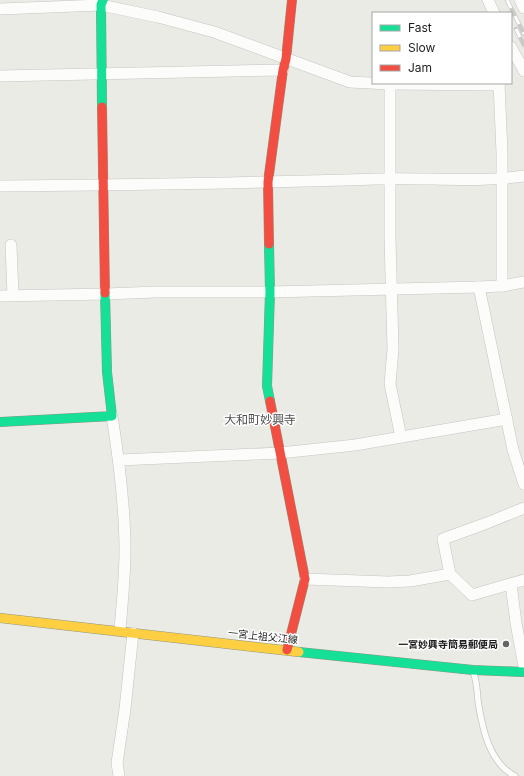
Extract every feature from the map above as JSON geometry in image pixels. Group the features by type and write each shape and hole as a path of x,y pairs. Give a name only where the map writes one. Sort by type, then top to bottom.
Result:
{"street":[{"path":"287,650 305,579 267,386 270,292 268,182 283,70 286,59 292,0"},
{"path":"488,0 494,12"},
{"path":"520,0 524,8"},
{"path":"102,3 101,74 107,372 119,460 125,550 120,630"},
{"path":"0,9 102,3 214,32 350,82 372,83"},
{"path":"512,49 524,71"},
{"path":"0,76 283,70"},
{"path":"401,437 390,384 393,349 391,290 390,84 499,84 502,179 502,286"},
{"path":"0,186 390,179 502,179 524,176"},
{"path":"11,245 13,295"},
{"path":"0,296 156,292 391,290 502,286 524,282"},
{"path":"479,287 513,450 524,484"},
{"path":"0,422 112,416"},
{"path":"119,460 280,453 355,445 507,419"},
{"path":"524,508 442,539 450,574 472,595 524,580"},
{"path":"305,579 388,582 410,581 450,574"},
{"path":"511,584 524,667"},
{"name":"一宮上祖父江線","path":"0,618 120,630 133,633 472,670 524,672"},
{"path":"119,776 117,763 125,709 133,633"}],"lane":[{"path":"472,670 477,680 478,700 486,739 495,756 506,771 515,776"}],"railway":[{"path":"507,0 524,34"},
{"path":"516,29 524,45"}],"traffic: fast":[{"path":"102,107 101,5 103,0"},
{"path":"269,244 270,292 267,386 270,401"},
{"path":"0,422 112,416 107,372 105,293"},
{"path":"299,652 473,670 524,672"}],"traffic: slow":[{"path":"0,618 299,652"}],"traffic: jam":[{"path":"269,244 268,182 283,70 286,59 292,0"},
{"path":"102,107 105,293"},
{"path":"270,401 305,579 287,650"}],"place":[{"name":"一宮妙興寺簡易郵便局","path":"506,644"}],"district":[{"name":"大和町妙興寺","path":"260,419"}]}
